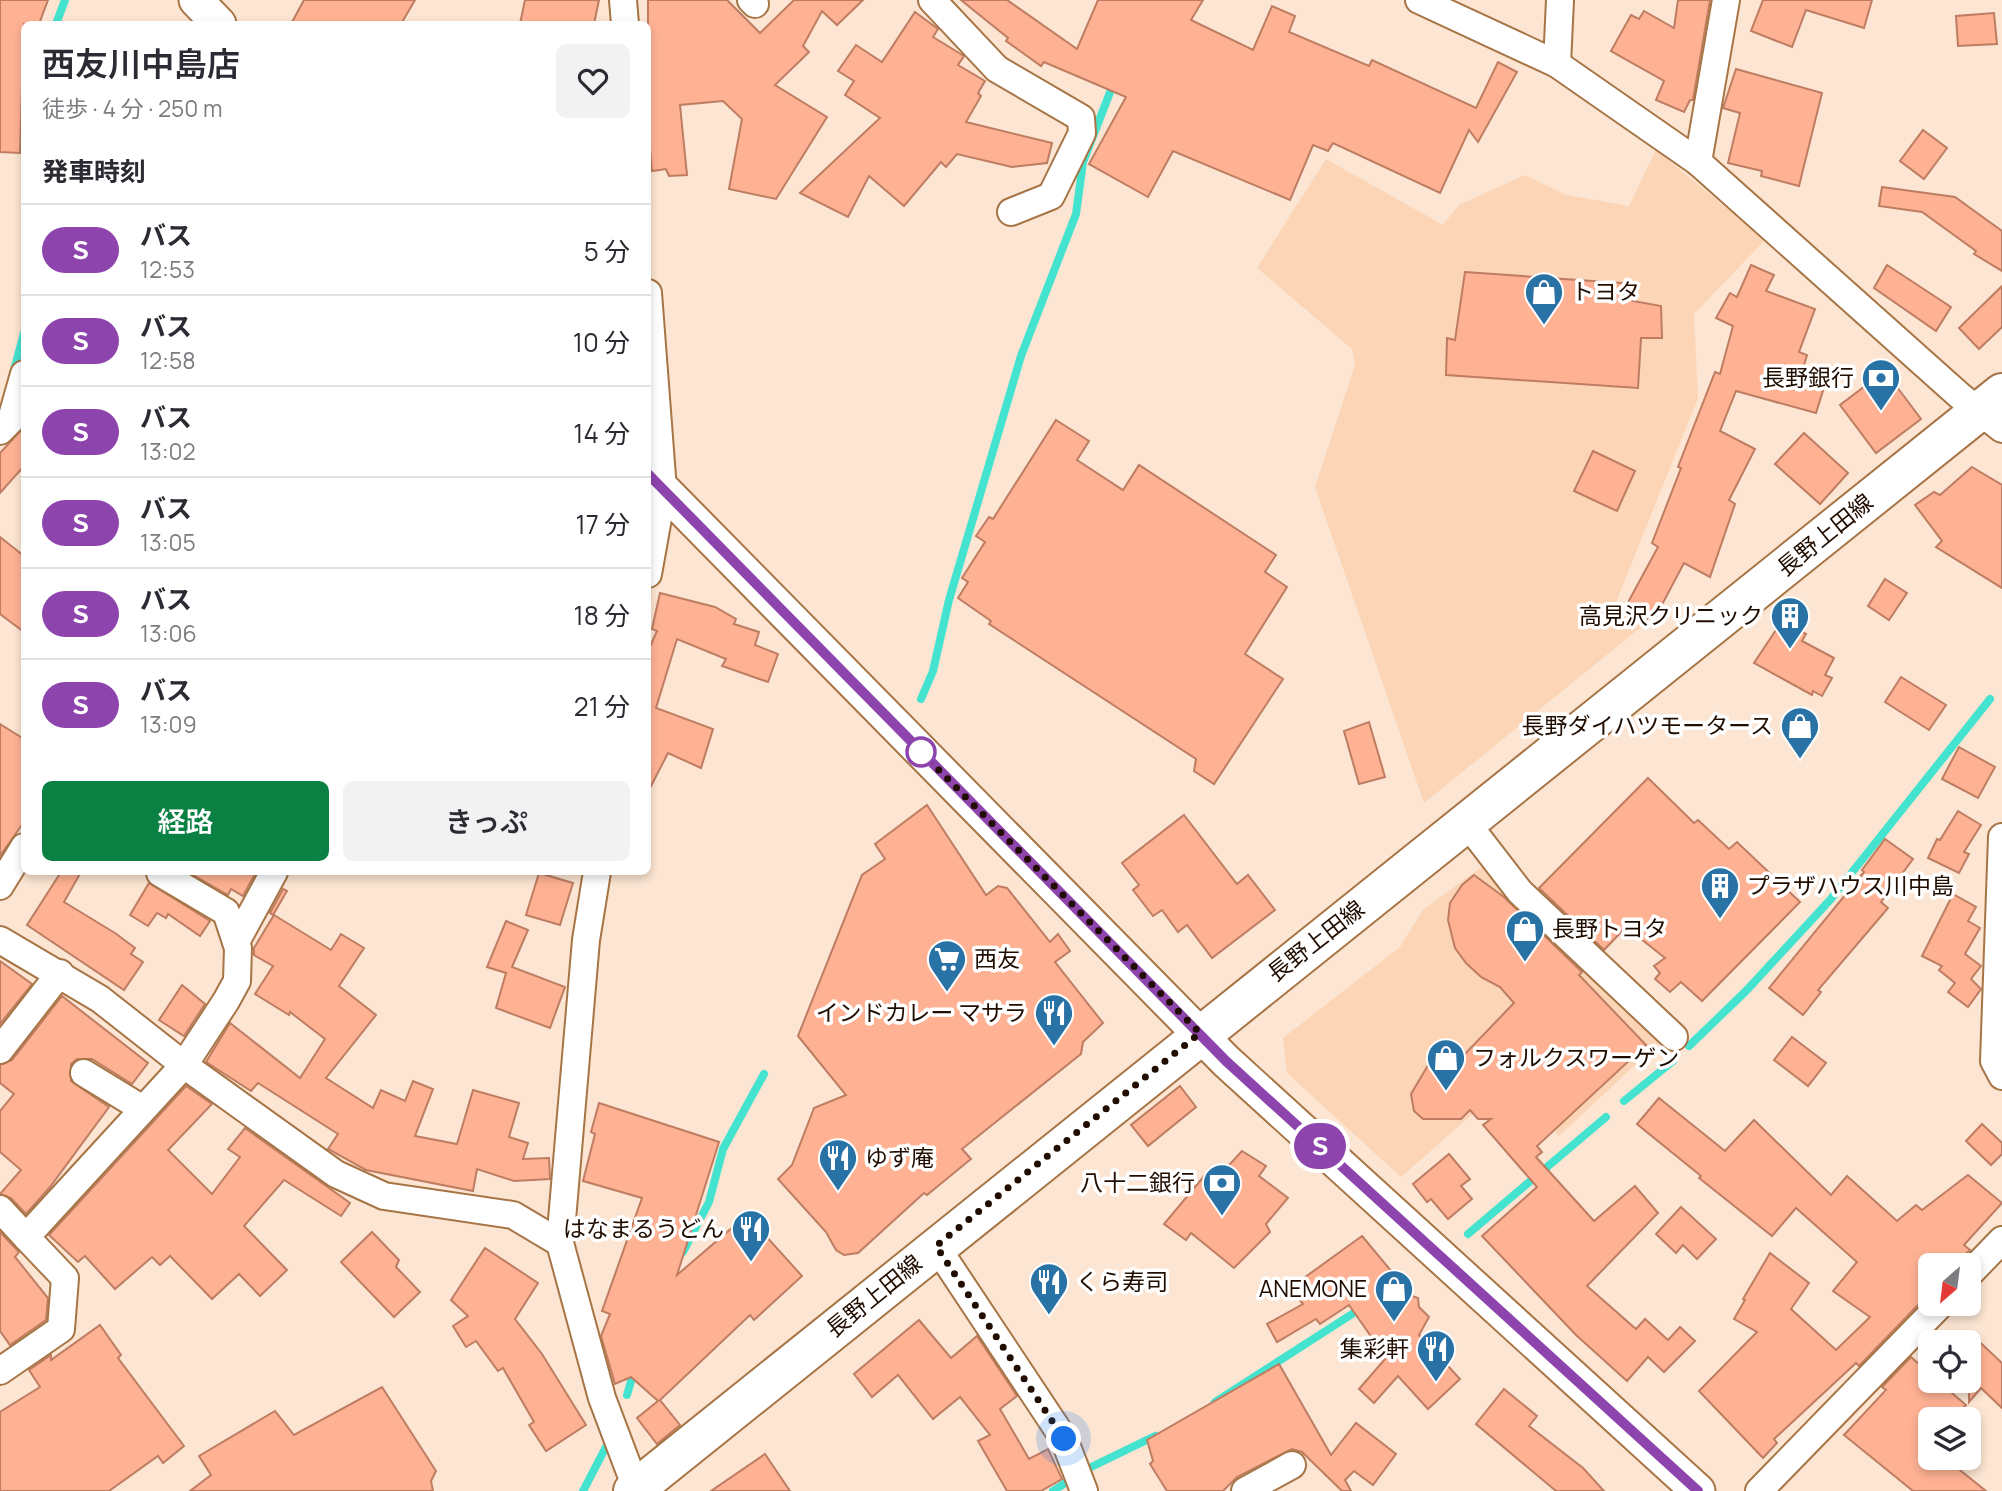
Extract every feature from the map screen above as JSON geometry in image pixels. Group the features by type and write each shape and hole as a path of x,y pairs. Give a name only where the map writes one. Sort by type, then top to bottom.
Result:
{"main road":[{"name":"長野上田線","path":"634,1489 1466,822 1994,412"}],"street":[{"path":"623,0 625,21"},
{"path":"932,0 997,69 1081,118 1082,133 1051,196 1012,212"},
{"path":"1419,0 1558,64 1698,162 1994,412"},
{"path":"1558,64 1560,0"},
{"path":"1698,162 1727,0"},
{"path":"651,374 655,482 651,527"},
{"path":"12,426 21,387"},
{"path":"655,482 1200,1033 1698,1491"},
{"path":"1466,822 1520,892 1674,1037"},
{"path":"2002,837 1994,1060 2002,1076"},
{"path":"0,886 21,852"},
{"path":"26,1237 184,1065 237,981 236,942 226,912 163,875"},
{"path":"236,942 272,875"},
{"path":"597,875 586,940 560,1243 602,1398 634,1489"},
{"path":"0,940 100,999 184,1065 336,1174 384,1196 513,1215 560,1243"},
{"path":"0,1050 60,973"},
{"path":"84,1073 143,1109"},
{"path":"0,1209 65,1278 61,1329 0,1371"},
{"path":"1981,1262 2002,1240"},
{"path":"936,1246 1064,1439 1084,1491"},
{"path":"1759,1491 1929,1316"},
{"path":"1245,1491 1292,1465"}],"shaded area":[{"path":"1656,150 1765,240 1694,314 1698,398 1614,607 1641,627 1424,803 1315,487 1355,365 1352,349 1257,268 1326,159 1443,225 1459,205 1525,175 1566,195 1629,206"},
{"path":"1487,863 1663,1039 1559,1136 1509,1082 1401,1177 1287,1073 1283,1038 1400,947 1423,910"}],"building":[{"path":"0,0 48,0 40,21 21,21 20,153 0,152"},
{"path":"304,0 415,0 403,21 293,21"},
{"path":"525,0 599,0 595,21 521,21"},
{"path":"648,0 727,0 760,33 794,0 863,0 837,25 822,11 803,46 809,52 775,85 827,117 776,199 729,189 742,119 723,101 680,105 687,175 669,176 666,169 652,171 651,21 648,21"},
{"path":"961,0 1007,0 1077,49 1098,0 1203,0 1191,20 1253,50 1272,6 1295,16 1289,32 1369,66 1372,60 1476,108 1498,62 1517,72 1478,142 1469,130 1440,193 1333,143 1328,151 1313,145 1290,200 1173,151 1148,197 1089,164 1126,97 1044,62 1041,66 1006,41 1008,38"},
{"path":"1678,0 1710,0 1693,100 1690,100 1684,112 1656,100 1664,81 1611,51 1631,15 1639,19 1644,11 1674,28"},
{"path":"1763,0 1872,0 1864,28 1806,10 1792,47 1751,31"},
{"path":"915,12 938,29 933,37 964,56 958,65 985,81 978,93 981,96 966,122 1052,143 1047,163 1012,167 957,154 946,167 941,162 904,206 869,176 848,217 800,193 880,118 845,95 854,81 838,71 856,45 882,62"},
{"path":"1994,13 1997,44 1958,46 1956,16"},
{"path":"1736,69 1822,93 1799,186 1761,176 1762,171 1728,163 1740,113 1723,108"},
{"path":"1923,130 1947,148 1924,179 1900,161"},
{"path":"1882,187 1955,197 2002,231 2002,271 1974,254 1976,251 1922,212 1879,206"},
{"path":"1751,265 1774,275 1766,291 1815,309 1799,352 1807,355 1802,372 1826,381 1816,413 1736,391 1720,431 1755,449 1729,500 1735,504 1710,577 1684,563 1656,616 1650,613 1645,623 1627,613 1630,608 1626,606 1658,547 1652,543 1681,468 1678,467 1715,372 1720,374 1733,326 1716,318 1730,293 1737,297"},
{"path":"1887,265 1951,307 1936,331 1874,288"},
{"path":"1465,272 1635,284 1633,301 1661,306 1662,338 1641,338 1638,388 1446,375 1447,338 1455,340"},
{"path":"2002,286 2002,327 1979,349 1959,328"},
{"name":"長野銀行","path":"1885,371 1921,419 1876,453 1840,405"},
{"path":"1056,420 1089,441 1077,460 1123,490 1139,465 1276,555 1265,572 1287,587 1245,654 1283,679 1214,784 1194,771 1196,759 989,624 991,621 958,598 968,582 962,578 985,542 976,536 989,517 993,519"},
{"path":"21,430 21,469 0,493 0,453"},
{"path":"1804,433 1848,473 1820,504 1775,464"},
{"path":"1593,451 1635,471 1617,511 1574,491"},
{"path":"1972,467 2002,485 2002,588 1936,547 1942,541 1915,505 1934,492 1940,495"},
{"path":"0,537 21,554 21,630 0,614"},
{"path":"1885,579 1907,593 1889,620 1868,606"},
{"path":"660,593 715,607 736,619 734,624 759,632 755,645 778,654 768,682 722,666 726,659 677,639 656,708 713,729 701,768 668,753 651,786 651,644 657,631 652,629"},
{"name":"高見沢クリニック","path":"1782,621 1806,634 1802,641 1834,658 1825,675 1832,678 1822,696 1813,691 1812,695 1754,663"},
{"path":"1901,677 1946,705 1929,730 1885,702"},
{"path":"1369,722 1385,777 1359,784 1344,731"},
{"path":"0,724 21,737 21,826 0,856"},
{"path":"1959,747 1995,767 1978,798 1942,779"},
{"path":"1648,778 1694,823 1698,820 1729,849 1737,842 1800,902 1702,1001 1681,982 1670,992 1655,979 1660,973 1654,966 1665,958 1626,927 1604,950 1539,888"},
{"name":"西友","path":"927,805 986,895 998,886 1007,888 1050,942 1058,934 1070,951 1055,962 1103,1023 1083,1042 1081,1054 962,1149 971,1159 927,1195 924,1193 858,1253 844,1255 836,1250 826,1232 778,1179 792,1165 814,1108 846,1095 798,1036 862,875 885,859 875,844"},
{"path":"1958,811 1981,825 1964,852 1969,854 1959,873 1928,858 1937,839 1940,840"},
{"path":"1184,815 1237,884 1248,875 1275,910 1212,958 1187,925 1178,932 1162,910 1153,916 1133,890 1139,885 1122,863"},
{"path":"1885,839 1913,859 1881,902 1888,908 1818,990 1821,992 1803,1015 1769,988 1864,872 1862,870"},
{"path":"59,875 79,875 64,902 135,948 131,954 143,962 124,990 27,925"},
{"path":"193,875 254,875 243,896 231,889 228,895"},
{"path":"538,875 573,883 560,925 526,915"},
{"path":"1474,875 1504,897 1582,972 1579,975 1646,1045 1537,1146 1542,1152 1536,1157 1594,1221 1635,1186 1658,1213 1587,1286 1636,1329 1645,1319 1668,1340 1680,1327 1695,1341 1664,1372 1648,1357 1627,1381 1576,1335 1482,1236 1537,1187 1483,1125 1491,1119 1478,1119 1470,1110 1461,1119 1423,1119 1414,1111 1411,1094 1430,1062 1440,1055 1462,1057 1514,1003 1500,987 1481,977 1455,948 1448,920 1450,903 1462,885"},
{"path":"149,883 210,921 200,936 168,914 166,918 157,913 148,926 130,915"},
{"path":"283,889 287,891 273,915 270,913"},
{"path":"1953,894 1976,907 1968,921 1980,928 1965,954 1981,966 1971,979 1981,989 1968,1007 1948,992 1955,983 1939,970 1942,966 1922,956"},
{"path":"274,915 331,950 341,934 364,948 339,986 376,1015 326,1078 373,1108 381,1090 405,1101 413,1081 433,1089 415,1136 457,1144 473,1090 519,1103 509,1137 528,1143 523,1159 549,1158 550,1179 514,1181 477,1169 473,1191 366,1170 328,1149 338,1134 258,1083 251,1091 206,1062 230,1023 300,1078 325,1039 290,1012 289,1015 255,994 273,966 254,955 254,948"},
{"path":"506,921 528,930 512,967 565,987 550,1028 496,1008 506,973 487,967"},
{"path":"0,961 32,984 0,1024"},
{"path":"182,985 205,1004 184,1036 159,1020"},
{"path":"62,996 148,1063 132,1084 92,1059 77,1059 71,1064 71,1081 109,1107 50,1187 26,1214 11,1198 0,1194 21,1170 0,1152 0,1111 14,1094 0,1083 0,1065 12,1060"},
{"path":"1792,1037 1826,1063 1808,1086 1774,1060"},
{"path":"186,1086 212,1104 168,1150 212,1194 240,1157 228,1149 245,1128 350,1203 341,1216 284,1180 244,1226 287,1270 260,1296 239,1274 212,1299 170,1256 160,1265 152,1257 115,1289 85,1256 78,1262 49,1235"},
{"path":"1180,1086 1196,1107 1148,1146 1131,1125"},
{"path":"1659,1098 1725,1151 1754,1120 1831,1195 1847,1176 1897,1221 1916,1205 1922,1210 1968,1175 2002,1203 1964,1245 1970,1250 1967,1253 1918,1253 1918,1305 1859,1366 1856,1363 1774,1439 1777,1443 1763,1458 1699,1391 1757,1332 1734,1319 1745,1300 1743,1299 1770,1253 1809,1283 1791,1309 1836,1350 1870,1317 1833,1291 1857,1262 1796,1208 1772,1236 1637,1124"},
{"path":"599,1103 719,1142 677,1275 747,1215 802,1276 754,1320 750,1315 660,1400 680,1425 657,1444 637,1418 658,1401 631,1377 615,1384 601,1336 610,1314 602,1311 642,1198 583,1181 595,1134 591,1132"},
{"path":"1982,1124 2002,1143 2002,1154 1991,1165 1966,1141"},
{"name":"八十二銀行","path":"1242,1151 1266,1166 1259,1176 1288,1198 1266,1224 1270,1232 1234,1268 1191,1233 1186,1240 1164,1224 1210,1169 1219,1176"},
{"path":"1449,1154 1470,1179 1461,1186 1472,1199 1448,1219 1431,1199 1427,1202 1413,1184"},
{"path":"1681,1207 1716,1239 1697,1259 1683,1245 1676,1253 1656,1234"},
{"path":"0,1232 19,1252 15,1257 48,1298 46,1320 10,1345 0,1331"},
{"path":"372,1232 399,1260 396,1267 420,1292 394,1317 341,1262"},
{"path":"1362,1236 1412,1296 1418,1298 1419,1307 1429,1317 1419,1335 1460,1379 1428,1409 1398,1376 1374,1403 1359,1389 1386,1358 1349,1305 1320,1324 1316,1319 1277,1342 1267,1324 1303,1304 1290,1288"},
{"path":"485,1248 538,1283 515,1319 542,1354 586,1425 546,1451 529,1425 534,1422 503,1368 498,1371 476,1341 466,1347 453,1326 468,1316 451,1300"},
{"path":"919,1320 951,1358 977,1336 1017,1396 1000,1409 1029,1459 1048,1449 1062,1479 1041,1491 1007,1491 978,1441 990,1435 960,1397 933,1419 898,1375 872,1397 854,1374"},
{"path":"100,1325 121,1355 118,1358 184,1446 163,1463 158,1456 109,1491 0,1491 0,1412 40,1387 29,1370 51,1355 51,1360"},
{"path":"1981,1343 2002,1363 2002,1408 1981,1388"},
{"path":"1911,1357 1918,1363 1918,1393 1952,1393 1966,1405 1918,1407 1918,1470 1960,1470 1986,1491 1913,1491 1844,1435 1886,1390 1882,1387"},
{"path":"1279,1364 1331,1455 1356,1423 1396,1454 1373,1485 1354,1471 1345,1480 1351,1491 1342,1491 1302,1452 1292,1449 1237,1477 1223,1491 1167,1491 1150,1464 1153,1461 1147,1440"},
{"path":"382,1387 436,1471 431,1481 433,1491 190,1491 211,1475 199,1456 275,1411 294,1435"},
{"path":"1504,1389 1537,1416 1529,1426 1583,1468 1604,1491 1556,1491 1476,1424"},
{"path":"1969,1393 1977,1393 1969,1402"},
{"path":"765,1454 790,1491 711,1491"}],"waterway":[{"path":"57,21 65,0"},
{"path":"921,699 933,671 949,600 1021,356 1076,214 1083,162 1114,82"},
{"path":"13,374 21,344"},
{"path":"1689,1046 1746,991 1830,900 1990,699"},
{"path":"1624,1101 1673,1061"},
{"path":"683,1252 709,1202 723,1149 764,1074"},
{"path":"1468,1234 1606,1117"},
{"path":"1215,1402 1363,1307"},
{"path":"627,1395 634,1371"},
{"path":"1053,1491 1085,1470 1155,1436"},
{"path":"583,1491 607,1445"}],"bus line":[{"name":"Ｓ","path":"651,477 1226,1061 1698,1491"}],"place":[{"name":"トヨタ","path":"1544,326"},
{"name":"長野銀行","path":"1881,412"},
{"name":"高見沢クリニック","path":"1790,650"},
{"name":"長野ダイハツモータース","path":"1800,760"},
{"name":"プラザハウス川中島","path":"1720,920"},
{"name":"長野トヨタ","path":"1525,963"},
{"name":"西友","path":"947,993"},
{"name":"インドカレー マサラ","path":"1054,1047"},
{"name":"フォルクスワーゲン","path":"1446,1092"},
{"name":"ゆず庵","path":"838,1192"},
{"name":"八十二銀行","path":"1222,1217"},
{"name":"はなまるうどん","path":"751,1263"},
{"name":"くら寿司","path":"1049,1316"},
{"name":"ANEMONE","path":"1394,1323"},
{"name":"集彩軒","path":"1436,1383"}],"route":[{"path":"921,752 1200,1033 936,1246 1064,1439"}]}
